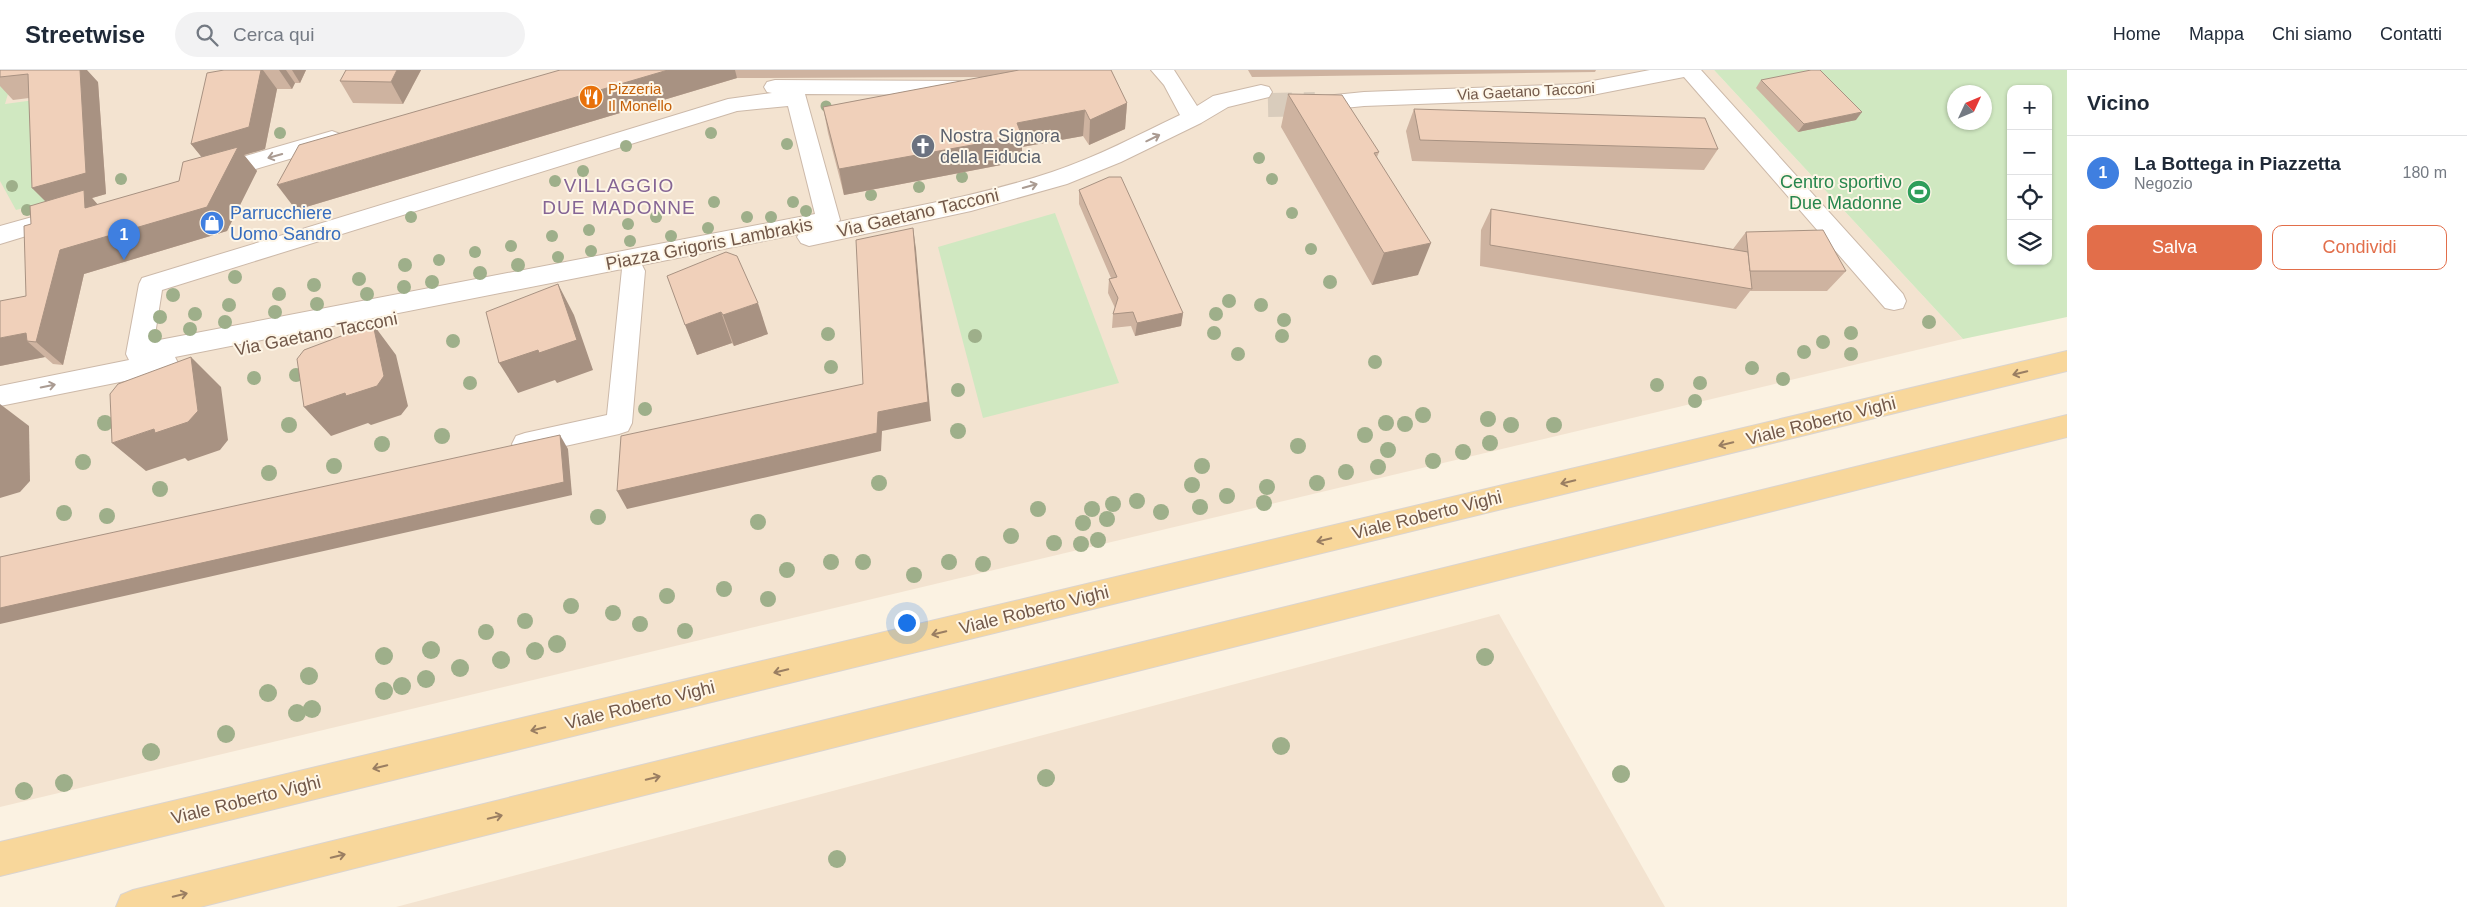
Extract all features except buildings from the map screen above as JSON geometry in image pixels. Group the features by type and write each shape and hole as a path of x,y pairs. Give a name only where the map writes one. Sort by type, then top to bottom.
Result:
{"main road":[{"name":"Viale Roberto Vighi","path":"0,859 2067,362"},
{"path":"132,907 2067,426"}],"street":[{"path":"1162,70 1172,81 1193,118"},
{"path":"1687,70 1894,301"},
{"name":"Via Gaetano Tacconi","path":"1311,98 1576,91 1687,70"},
{"path":"118,373 138,276 749,85 985,88"},
{"name":"Piazza Grigoris Lambrakis","path":"797,98 828,220 139,354 151,284 736,104 797,98"},
{"name":"Via Gaetano Tacconi","path":"0,396 971,203 1059,178 1095,164 1193,118 1264,99"},
{"path":"197,178 356,132"},
{"path":"0,235 86,210"},
{"path":"503,448 619,423 632,271"}],"shaded area":[{"path":"0,70 1714,70 1963,339 0,807"},
{"path":"1499,614 1665,907 396,907"}],"green space":[{"path":"0,70 15,70 5,104 42,99 48,202 16,210 0,181"},
{"name":"Centro sportivo Due Madonne","path":"1714,70 2067,70 2067,317 1963,339"},
{"path":"1055,213 1119,383 983,418 938,247"}],"tunnel":[{"path":"1268,105 1315,104"}],"place":[{"name":"Pizzeria Il Monello","path":"591,97"},
{"name":"Nostra Signora della Fiducia","path":"923,146"},
{"name":"Centro sportivo Due Madonne","path":"1919,192"},
{"name":"Parrucchiere Uomo Sandro","path":"212,223"},
{"name":"La Bottega in Piazzetta","path":"124,260"}],"district":[{"name":"VILLAGGIO DUE MADONNE","path":"619,196"}]}
